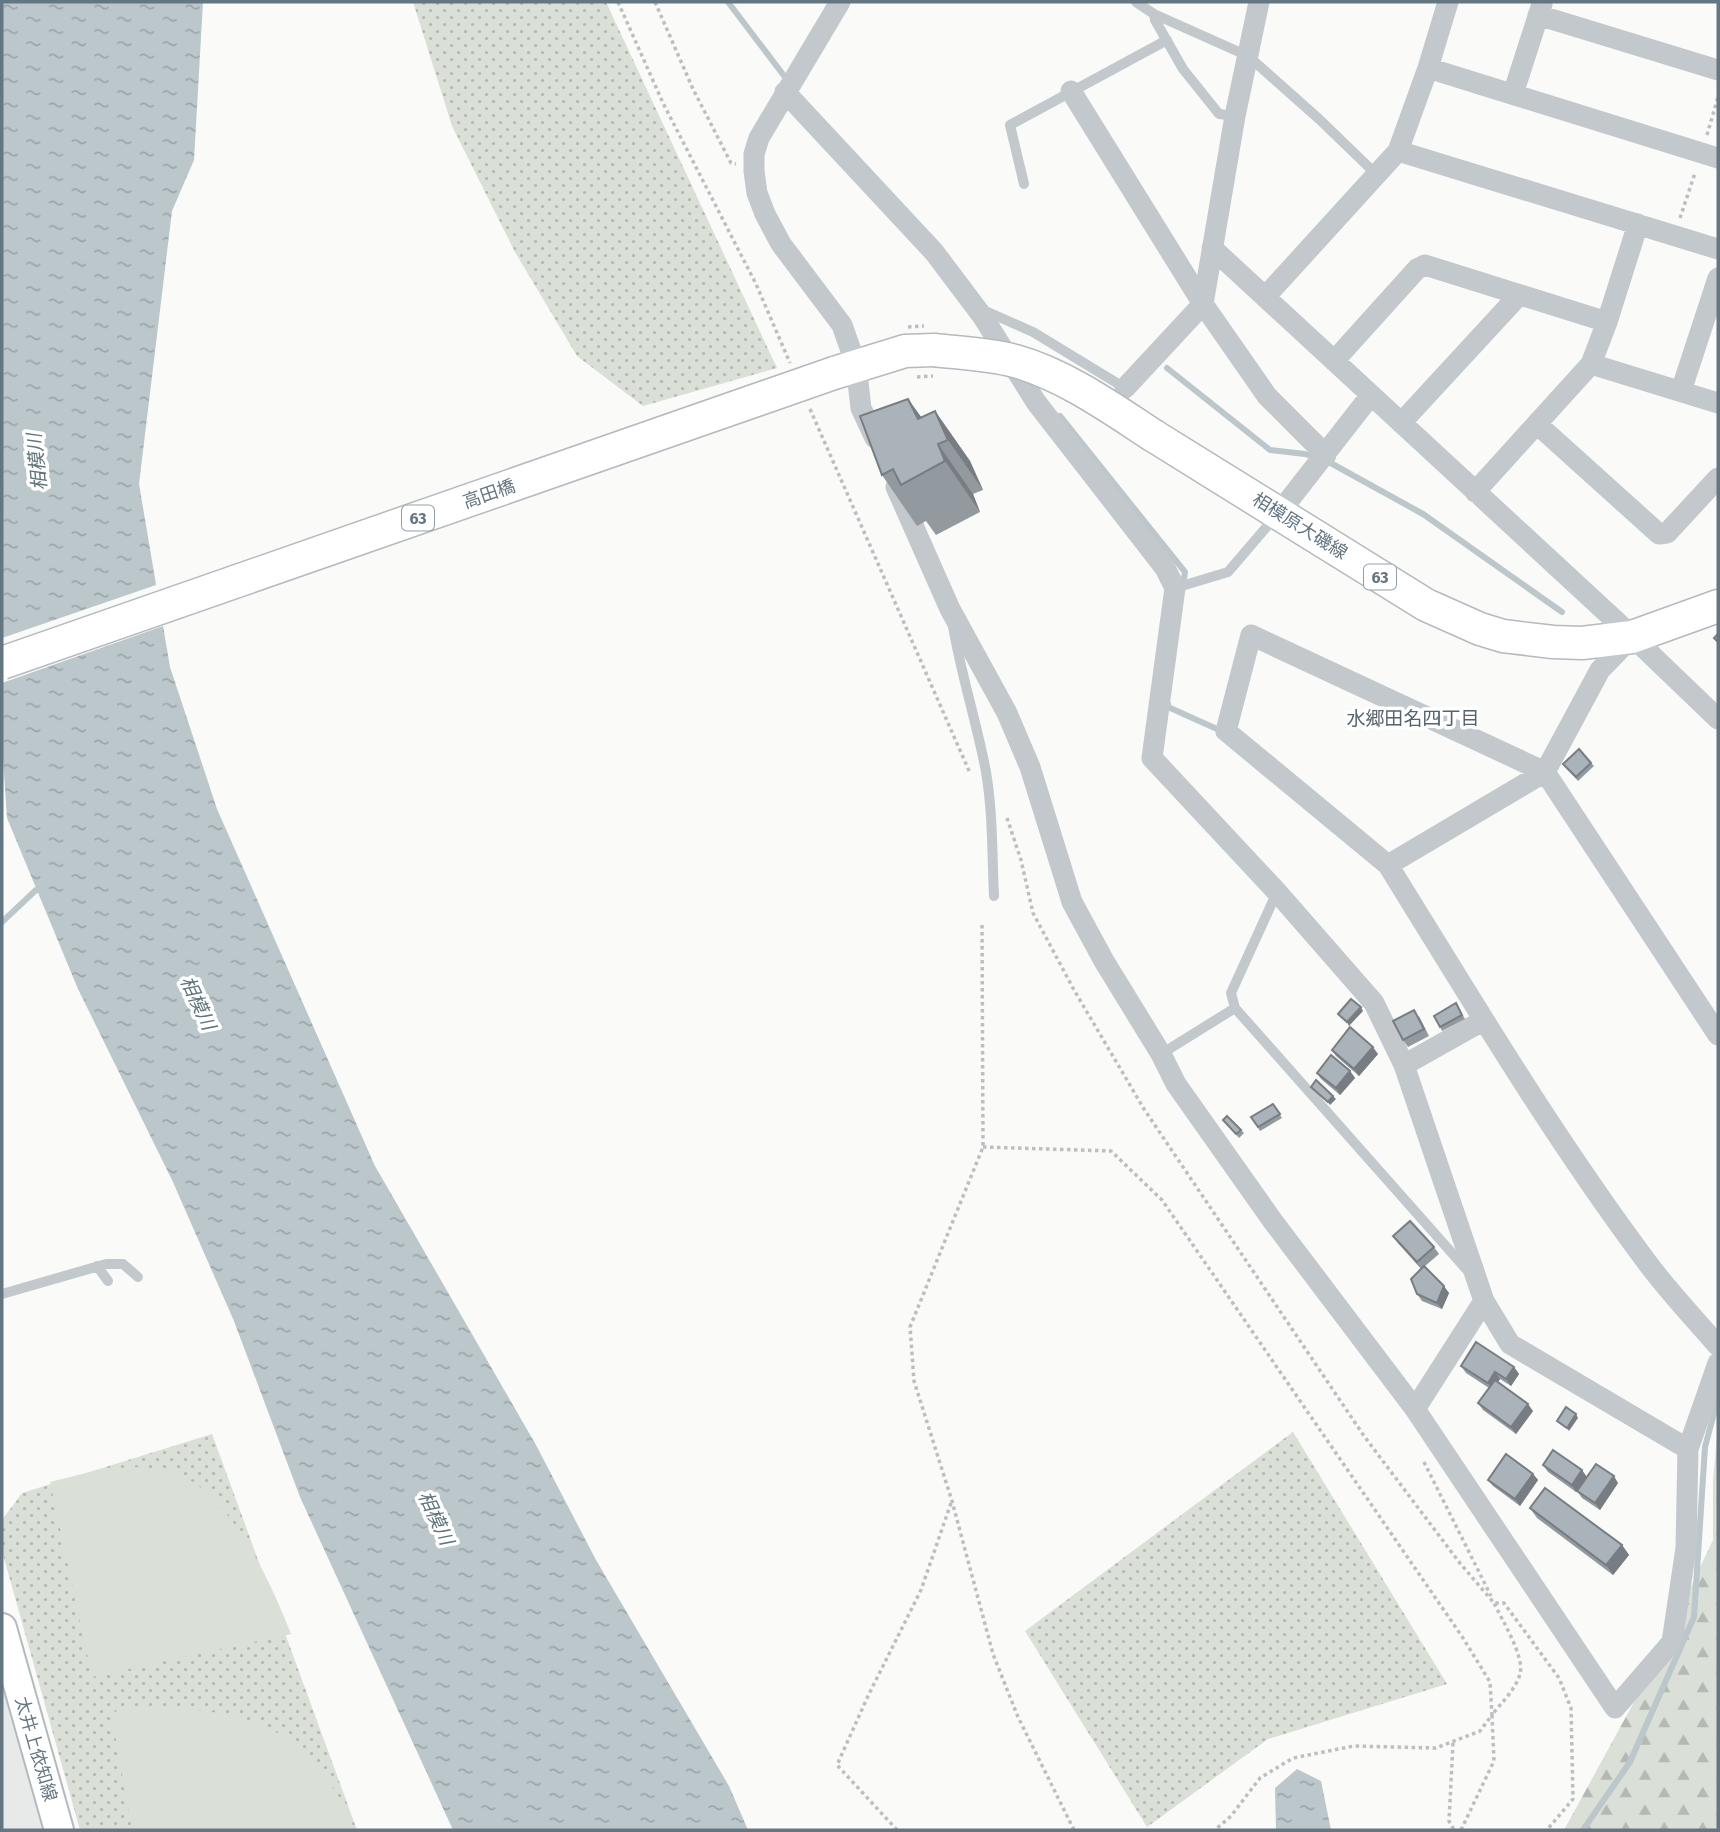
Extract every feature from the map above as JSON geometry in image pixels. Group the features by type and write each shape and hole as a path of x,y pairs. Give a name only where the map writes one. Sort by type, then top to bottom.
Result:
{"main road":[{"name":"63","path":"845,369 905,351 937,363"},
{"name":"相模原大磯線","path":"937,363 979,354 1015,361 1043,371 1102,403 1426,605 1480,629 1503,636 1582,643 1632,637 1718,606"},
{"name":"高田橋","path":"2,663 845,369"},
{"name":"太井上依知線","path":"2,1628 59,1830"}],"street":[{"path":"840,2 759,138 754,154 757,193 781,244 842,325 845,369 950,609 1007,713 1030,767 1072,902 1176,1084 1272,1220 1415,1409 1615,1707 1672,1642 1686,1548 1688,1449 1718,1363"},
{"path":"1125,388 1203,304 1235,116 1259,2"},
{"path":"1266,296 1398,151 1448,2"},
{"path":"1513,94 1540,8 1718,70"},
{"path":"1428,68 1718,158"},
{"path":"1071,91 1203,304 1267,396 1326,455"},
{"path":"785,92 934,252 975,307 1036,402 1182,587 1152,758 1277,892 1374,1003 1404,1065 1484,1301 1510,1344 1688,1449"},
{"path":"1398,151 1718,248"},
{"path":"1475,492 1591,364 1638,224"},
{"path":"1212,248 1632,637 1714,707"},
{"path":"1334,361 1422,266 1430,265 1607,322"},
{"path":"1681,391 1718,278"},
{"path":"1401,423 1519,295"},
{"path":"1591,364 1718,403"},
{"path":"1279,513 1371,395"},
{"path":"1538,425 1659,534 1667,533 1716,484"},
{"path":"1718,1035 1545,772 1251,635 1226,731 1388,865 1484,1020 1640,1253 1718,1346"},
{"path":"1388,865 1545,772 1600,670 1632,637"},
{"path":"1404,1065 1484,1020"},
{"path":"1415,1409 1484,1301"}],"lane":[{"path":"1136,2 1154,14 1248,56 1378,176"},
{"path":"1154,14 1183,69 1219,114 1235,116"},
{"path":"1024,184 1010,125 1167,40"},
{"path":"975,307 1033,332 1125,388"},
{"path":"1182,587 1228,572 1249,551 1279,513"},
{"path":"950,609 959,665 987,775 993,896"},
{"path":"1277,892 1231,993 1235,1008 1476,1279"},
{"path":"1161,1054 1235,1008"},
{"path":"2,1294 97,1266 123,1264 138,1277"},
{"path":"97,1266 108,1281"}],"path":[{"path":"655,2 692,89 732,163"},
{"path":"907,377 917,377 937,363"},
{"path":"1005,811 1021,860 1033,912 1074,990 1143,1109 1364,1436 1459,1562 1494,1603 1504,1603 1559,1678 1570,1708 1573,1799 1547,1830"},
{"path":"982,925 983,1147 910,1327 914,1381 952,1501 993,1654 1018,1717 1073,1830"},
{"path":"983,1147 1111,1151 1162,1200 1463,1638 1490,1682 1494,1761 1461,1830"},
{"path":"1215,1830 1221,1828 1260,1778 1293,1758 1354,1746 1436,1748 1480,1731 1521,1673 1520,1657 1423,1458"},
{"path":"897,1830 837,1765 921,1590 952,1501"},
{"path":"1453,1741 1450,1821 1454,1830"}],"shaded area":[{"path":"2,1681 44,1830 2,1830"}],"green space":[{"path":"413,2 606,2 777,368 643,406 577,356 515,252 452,126"},
{"path":"1718,1427 1718,1830 1564,1830 1651,1671 1713,1540 1713,1480"},
{"path":"1293,1432 1447,1684 1268,1739 1147,1827 1025,1631"},
{"path":"212,1434 357,1830 80,1830 2,1551 2,1520 22,1493"},
{"path":"140,1467 178,1474 198,1485 216,1501 261,1567 291,1634 92,1677 50,1482 102,1469"},
{"path":"150,1708 219,1713 249,1720 275,1732 299,1748 320,1769 338,1796 354,1830 132,1830 111,1712"}],"water":[{"name":"相模川","path":"2,2 203,2 194,160 172,211 139,484 170,667 217,809 375,1166 536,1445 596,1560 729,1786 748,1830 453,1830 300,1497 234,1321 172,1180 78,989 7,818 2,744"},
{"path":"1297,1769 1321,1781 1331,1830 1276,1830 1275,1788"}],"pier":[{"path":"159,584 166,625 2,683 2,638"}],"building":[{"path":"908,399 918,419 935,411 948,440 938,444 945,461 901,485 893,469 882,475 860,416"},
{"path":"1579,749 1591,763 1576,777 1563,764"},
{"path":"1351,999 1361,1007 1347,1022 1338,1014"},
{"path":"1456,1003 1462,1015 1440,1027 1434,1016"},
{"path":"1414,1010 1424,1029 1403,1040 1393,1021"},
{"path":"1350,1027 1373,1047 1354,1069 1332,1050"},
{"path":"1331,1055 1350,1071 1336,1088 1317,1073"},
{"path":"1316,1080 1333,1096 1328,1102 1311,1087"},
{"path":"1273,1104 1280,1114 1258,1127 1251,1117"},
{"path":"1227,1116 1241,1130 1236,1134 1223,1120"},
{"path":"1410,1221 1434,1247 1417,1262 1393,1236"},
{"path":"1424,1266 1444,1286 1437,1303 1417,1294 1411,1279"},
{"path":"1476,1342 1514,1367 1506,1379 1495,1372 1488,1383 1461,1366"},
{"path":"1495,1380 1528,1404 1511,1427 1478,1403"},
{"path":"1566,1407 1576,1414 1567,1428 1557,1421"},
{"path":"1553,1450 1582,1470 1572,1485 1543,1465"},
{"path":"1506,1454 1533,1474 1515,1499 1488,1480"},
{"path":"1596,1464 1614,1476 1595,1503 1577,1491"},
{"path":"1545,1488 1622,1545 1606,1565 1530,1508"}],"waterway":[{"path":"728,2 788,81"},
{"path":"1167,368 1270,450 1317,458"},
{"path":"1060,416 1185,572 1183,585"},
{"path":"1327,461 1423,514 1562,612"},
{"path":"1168,704 1168,707 1217,729"},
{"path":"2,922 36,890 43,890"},
{"path":"1583,1830 1630,1762 1694,1617 1705,1447 1718,1398"}],"district":[{"name":"水郷田名四丁目","path":"1413,718"}]}
